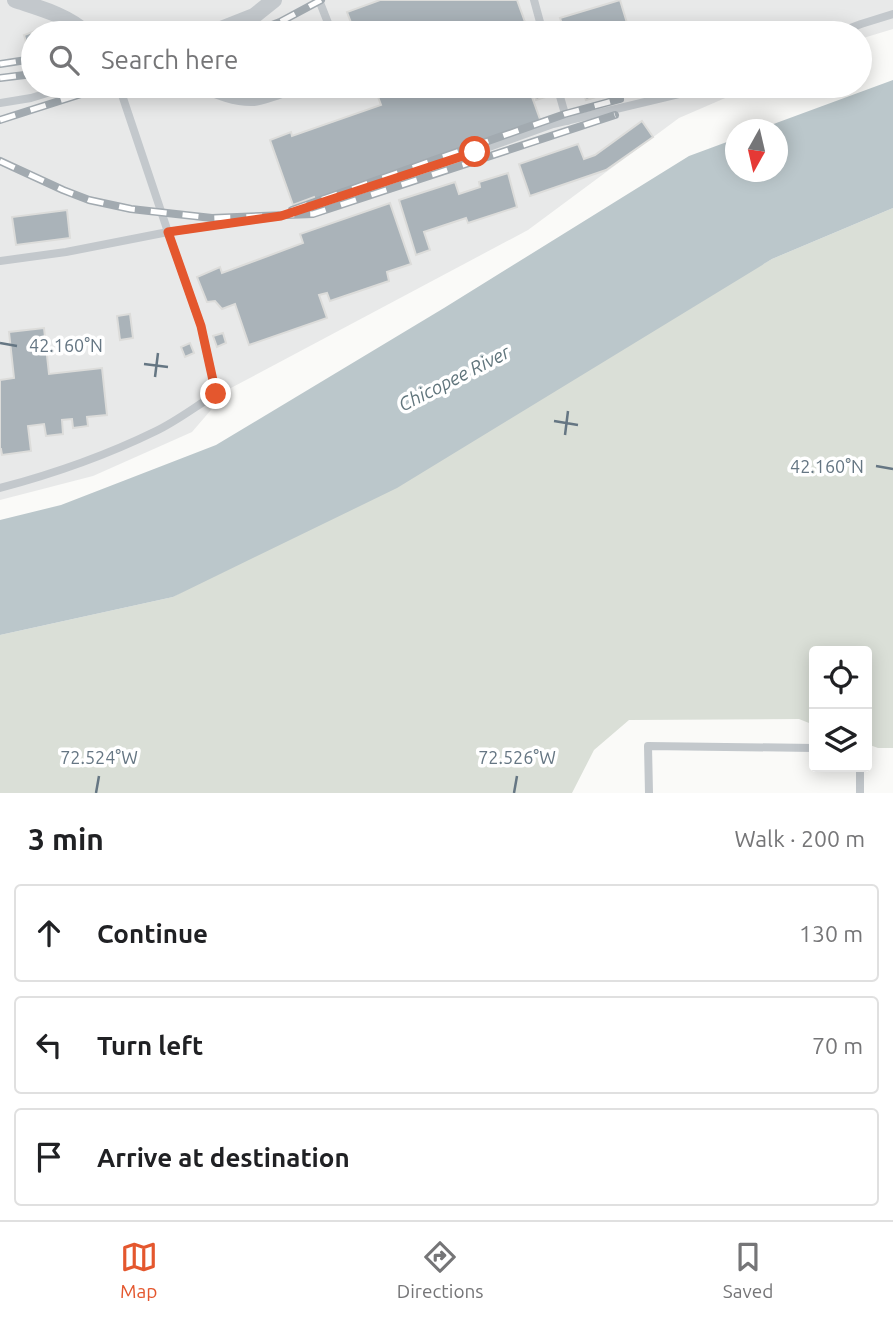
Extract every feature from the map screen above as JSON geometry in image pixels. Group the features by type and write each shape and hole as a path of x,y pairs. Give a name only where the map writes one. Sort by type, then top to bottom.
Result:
{"street":[{"path":"15,0 68,21"},
{"path":"241,21 254,16 274,0"}],"lane":[{"path":"319,0 327,21"},
{"path":"534,0 540,21"},
{"path":"872,21 893,15"},
{"path":"0,103 31,98"},
{"path":"0,488 33,480 117,449 159,430 216,394 201,326 123,98"},
{"path":"232,98 256,102 268,98"},
{"path":"560,98 567,121"},
{"path":"0,261 281,216 553,124 662,98"},
{"path":"649,793 648,746 809,748"},
{"path":"860,772 860,793"}],"shaded area":[{"path":"0,0 893,0 893,29 872,35 872,21 21,21 21,98 725,98 679,118 528,230 229,389 192,432 93,476 0,500"},
{"path":"893,208 893,748 872,746 872,646 809,646 809,723 799,719 629,720 594,750 572,793 0,793 0,635 173,597 772,259"}],"water":[{"name":"Chicopee River","path":"893,80 893,208 772,259 397,488 173,597 0,635 0,520 61,505 216,445 689,156 725,143 725,182 788,182 787,119 844,98 872,98 872,88"}],"building":[{"path":"380,0 517,0 525,21 350,21 347,12"},
{"path":"620,0 626,21 561,21 560,18"},
{"path":"378,98 532,98 541,122 315,201 314,197 293,205 270,140 291,132 292,136 381,105"},
{"path":"642,121 653,137 606,170 530,196 519,164 578,144 584,159 595,155"},
{"path":"508,173 517,207 468,223 466,218 424,232 430,250 416,255 399,200 455,182 459,194 480,187 479,182"},
{"path":"390,203 411,264 387,272 389,281 330,301 327,293 319,295 327,318 249,345 235,304 222,309 215,301 207,302 197,277 220,267 222,273 303,243 300,234"},
{"path":"67,210 70,238 16,245 12,217"},
{"path":"130,314 133,338 120,340 117,316"},
{"path":"44,328 49,374 102,368 107,415 87,417 88,426 73,428 72,419 62,420 63,434 46,436 44,424 28,426 31,451 2,455 0,380 14,378 9,332"},
{"path":"223,333 226,343 217,347 213,336"},
{"path":"190,343 194,353 185,357 181,347"}],"railway":[{"path":"282,21 321,0"},
{"path":"0,64 21,61"},
{"path":"0,78 21,75"},
{"path":"0,120 69,98"},
{"path":"292,210 565,114 620,99"},
{"path":"0,161 89,200 131,209 212,218 313,214 615,115"}],"route":[{"path":"216,394 201,326 168,232 281,216 475,152"}]}
